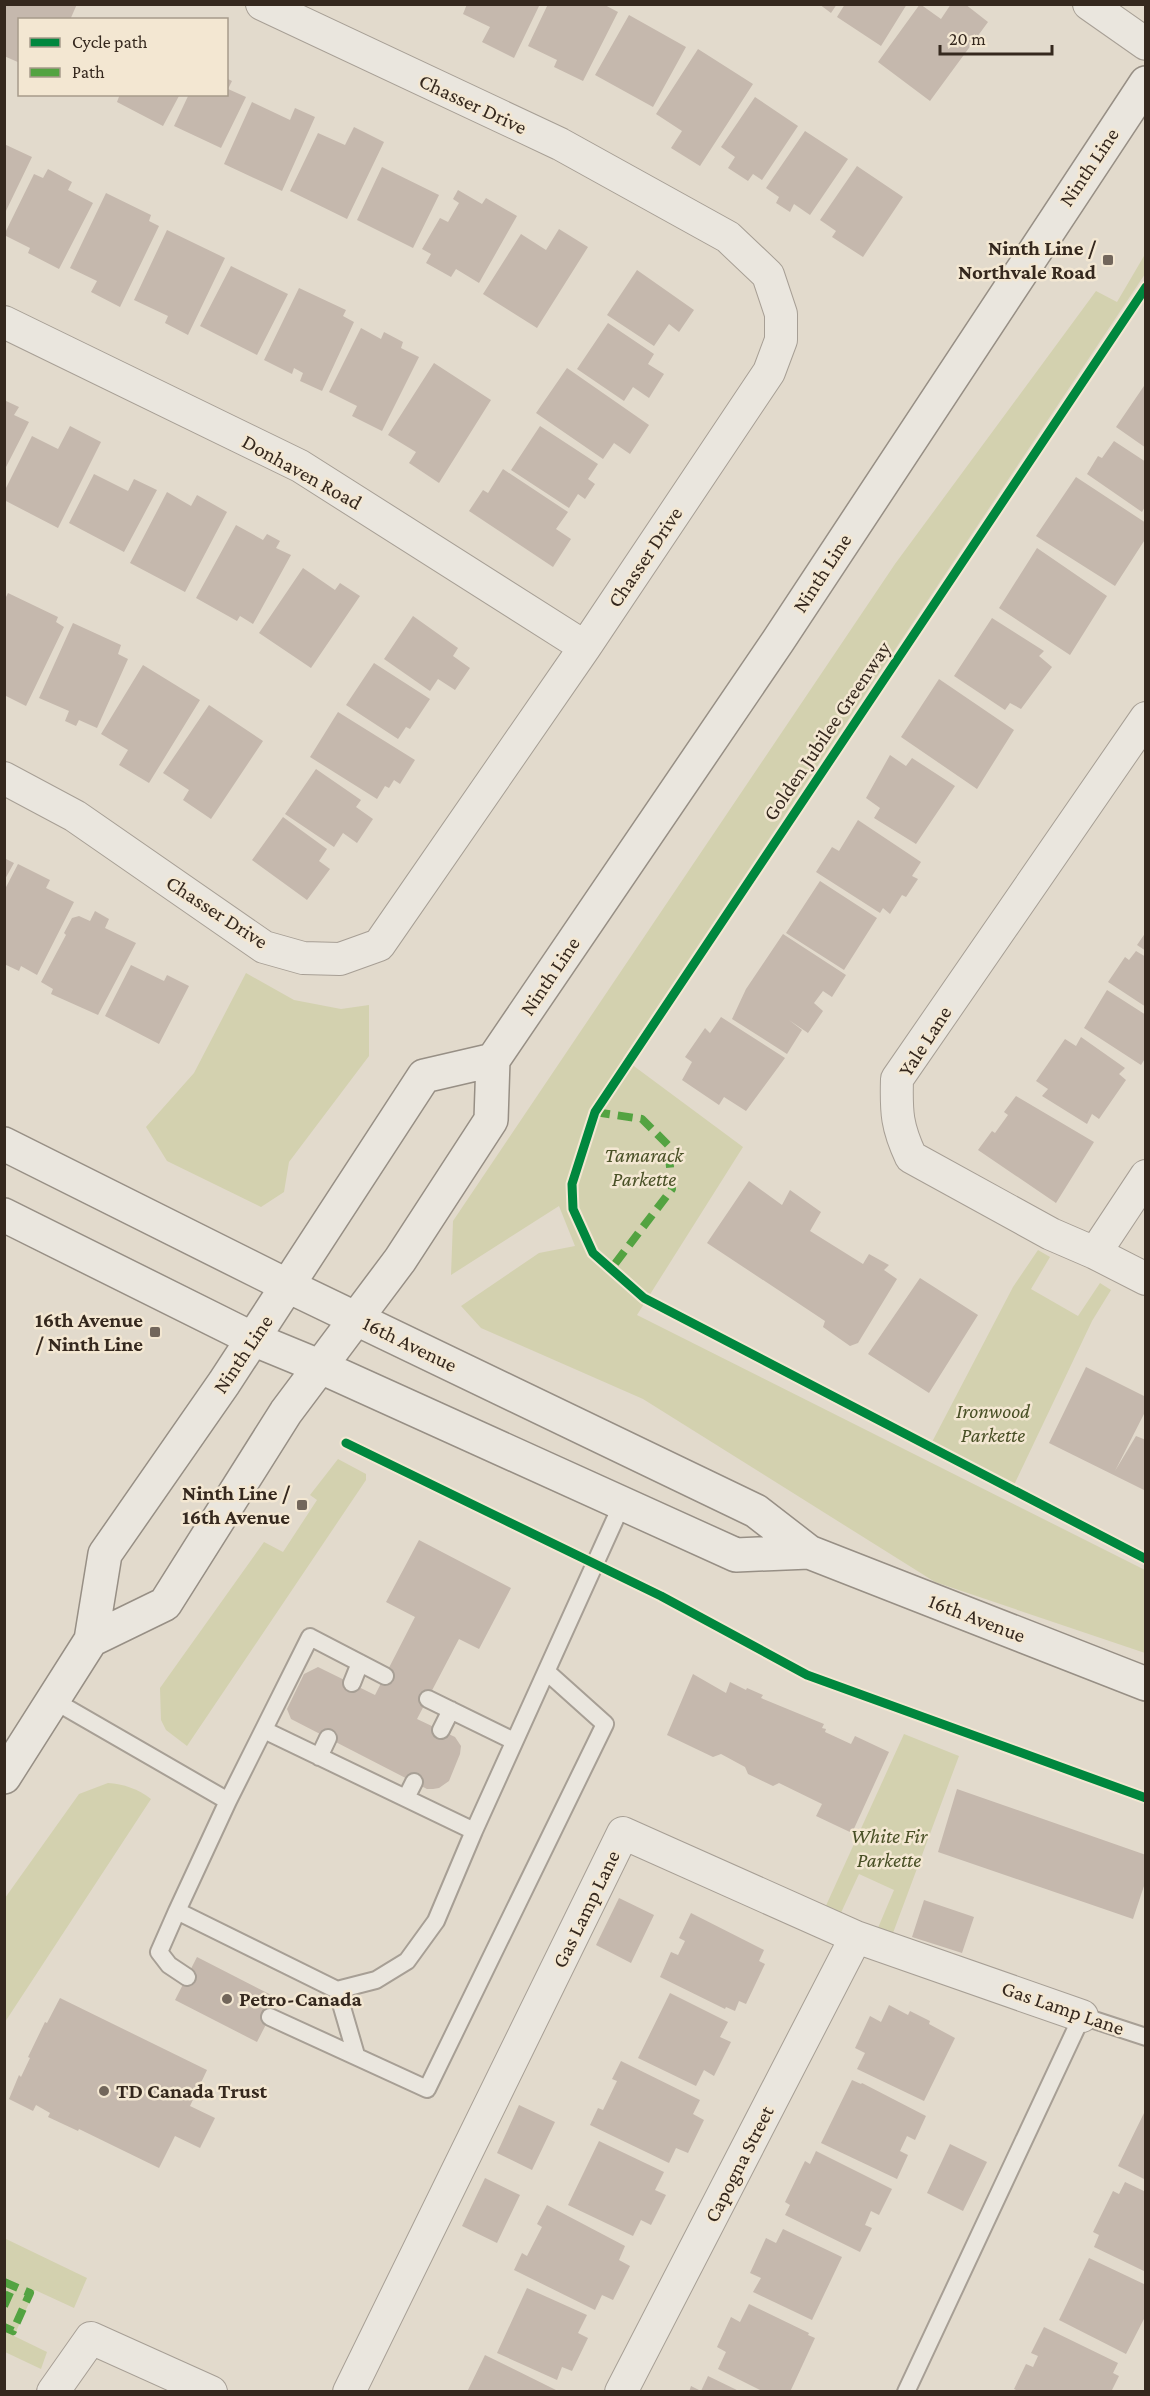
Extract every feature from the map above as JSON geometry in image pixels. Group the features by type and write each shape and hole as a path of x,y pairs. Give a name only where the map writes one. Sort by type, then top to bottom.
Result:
{"main road":[{"name":"Ninth Line","path":"4,1777 91,1640 105,1554 253,1339 424,1076 493,1060 778,641 937,396 1146,83"},
{"path":"91,1640 165,1604 286,1412 400,1260 491,1120 493,1060"},
{"name":"16th Avenue","path":"4,1144 288,1286 756,1511 809,1552 1146,1684"},
{"name":"16th Avenue","path":"4,1215 253,1339 321,1367 736,1555 809,1552"}],"street":[{"name":"Chasser Drive","path":"4,778 75,816 264,946 303,958 340,959 379,945 585,647 769,372 781,340 781,314 768,275 728,237 560,144 262,4"},
{"path":"1089,4 1146,44"},
{"name":"Donhaven Road","path":"4,322 300,466 585,647"},
{"name":"Yale Lane","path":"1146,718 897,1079 896,1113 901,1135 911,1157 1051,1234 1146,1279"},
{"path":"1095,1253 1146,1176"},
{"name":"Gas Lamp Lane","path":"350,2391 623,1833 856,1937 1082,2016"},
{"name":"Capogna Street","path":"621,2391 856,1937"},
{"path":"53,2391 91,2338 211,2391"}],"lane":[{"path":"177,1911 337,1990 376,1980 407,1961 436,1921 514,1741 622,1504"},
{"path":"187,1977 169,1965 159,1952 228,1801 310,1637 385,1676"},
{"path":"352,1683 360,1663"},
{"path":"270,2017 427,2089 605,1724 547,1672"},
{"path":"428,1699 514,1741"},
{"path":"54,1700 228,1801"},
{"path":"441,1730 451,1710"},
{"path":"264,1730 474,1831"},
{"path":"319,1756 328,1738"},
{"path":"406,1798 414,1782"},
{"path":"337,1990 356,2055"},
{"path":"906,2391 1082,2016"},
{"name":"Gas Lamp Lane","path":"1082,2016 1146,2037"}],"green space":[{"name":"Tamarack Parkette","path":"1144,256 1145,274 623,1058 743,1147 637,1315 1145,1570 1145,1653 935,1582 643,1399 481,1328 461,1306 539,1253 575,1246 559,1206 451,1275 453,1221 895,564 1096,291 1117,302"},
{"path":"246,973 294,1000 341,1009 369,1005 369,1056 289,1162 284,1192 261,1207 167,1161 146,1127 194,1073"},
{"name":"Ironwood Parkette","path":"1038,1250 1050,1257 1031,1289 1078,1316 1100,1283 1111,1290 1092,1321 1014,1485 932,1442 1013,1287"},
{"path":"338,1459 366,1474 366,1480 187,1746 166,1730 161,1720 160,1688 264,1542 283,1552 317,1500 310,1495"},
{"name":"White Fir Parkette","path":"904,1734 959,1756 890,1941 875,1935 894,1890 859,1874 839,1917 824,1910"},
{"path":"108,1783 131,1788 151,1799 5,2022 5,1898 79,1794"},
{"path":"4,2238 87,2278 74,2308 35,2290 14,2336 47,2352 41,2369 5,2352"}],"building":[{"path":"4,4 77,4 71,18 18,18 18,62 4,56"},
{"path":"467,4 540,4 514,58 482,42 490,27 463,14"},
{"path":"548,4 603,4 618,12 583,81 554,67 557,60 528,46"},
{"path":"819,4 837,4 831,13"},
{"path":"845,4 907,4 881,46 837,17"},
{"path":"920,4 941,19 951,4 965,4 988,22 930,101 878,62"},
{"path":"629,15 686,47 653,107 595,75"},
{"path":"698,49 753,84 700,166 671,148 682,131 656,114"},
{"path":"228,89 246,97 221,148 174,126 188,96 228,96"},
{"path":"119,96 179,96 163,126 117,102"},
{"path":"755,97 798,126 762,180 753,174 748,181 728,168 735,157 721,147"},
{"path":"252,102 290,120 295,108 315,117 282,191 224,164"},
{"path":"354,127 384,142 347,219 290,191 318,133 345,145"},
{"path":"805,131 848,159 810,215 794,204 790,212 776,203 779,197 766,188"},
{"path":"4,144 32,157 4,215"},
{"path":"857,166 903,197 863,257 832,237 836,231 820,220"},
{"path":"382,167 439,195 413,248 357,220"},
{"path":"48,169 72,182 68,190 93,203 59,269 28,253 30,248 4,235 34,174 43,178"},
{"path":"458,190 482,204 486,198 517,216 479,283 456,269 451,277 426,263 431,254 422,249 440,218 448,222 459,203 453,199"},
{"path":"106,193 151,215 149,221 159,226 120,307 91,292 97,281 70,268"},
{"path":"559,229 588,247 537,328 483,294 521,234 546,250"},
{"path":"167,230 225,258 188,335 165,323 168,316 134,300"},
{"path":"231,266 288,294 257,355 200,326"},
{"path":"637,270 694,310 679,332 669,324 654,346 607,315"},
{"path":"299,288 346,310 343,316 354,322 322,391 300,381 303,373 294,368 292,374 264,360"},
{"path":"608,323 654,354 648,364 664,374 649,398 633,387 624,401 577,369"},
{"path":"361,328 381,339 384,332 403,342 401,348 419,357 382,431 352,416 357,406 329,392"},
{"path":"434,363 491,400 439,483 409,463 416,452 388,435"},
{"path":"567,368 649,425 630,454 614,443 603,459 536,413"},
{"path":"1146,383 1146,448 1116,427"},
{"path":"4,400 19,407 14,415 29,422 4,471"},
{"path":"70,426 101,442 58,528 4,500 4,492 32,436 58,449"},
{"path":"540,426 598,464 588,479 595,484 585,499 578,494 569,508 511,470"},
{"path":"1114,441 1146,462 1146,505 1142,512 1087,474 1098,456 1102,458"},
{"path":"503,469 568,512 556,529 571,539 553,567 469,511 483,490 488,493"},
{"path":"94,474 128,491 134,479 157,490 124,552 69,523"},
{"path":"1076,477 1146,523 1146,538 1115,586 1036,536"},
{"path":"167,492 191,506 197,495 227,512 185,592 130,563"},
{"path":"236,525 263,540 267,534 280,541 276,548 291,555 253,624 240,616 237,621 196,598"},
{"path":"1037,548 1107,596 1070,655 999,608"},
{"path":"303,568 335,590 340,583 360,596 311,668 259,633"},
{"path":"8,593 58,617 56,622 64,627 26,706 4,695 4,601"},
{"path":"413,616 458,648 453,656 470,668 455,690 438,679 430,691 384,659"},
{"path":"992,618 1044,651 1039,656 1052,667 1021,709 1010,703 1005,710 954,676"},
{"path":"73,623 121,645 118,654 128,659 97,728 79,720 76,726 65,721 69,711 39,698"},
{"path":"374,663 430,699 410,729 406,727 398,739 346,705"},
{"path":"143,665 200,700 149,783 119,765 128,750 101,734"},
{"path":"939,679 1014,730 977,789 901,737"},
{"path":"209,705 263,741 211,819 183,800 189,790 163,773"},
{"path":"338,712 415,760 400,784 394,780 389,788 385,786 377,799 310,757"},
{"path":"890,755 906,766 912,758 955,786 916,844 874,818 880,808 866,798"},
{"path":"316,769 361,800 356,807 373,819 357,843 343,833 334,847 285,814"},
{"path":"283,817 327,849 319,861 330,869 307,900 252,860"},
{"path":"858,820 921,862 912,876 918,879 906,897 902,895 890,914 883,908 880,913 816,872 832,847 839,851"},
{"path":"4,858 14,863 4,881"},
{"path":"18,864 50,880 46,888 74,902 37,975 21,966 19,971 4,964 4,891"},
{"path":"820,881 877,918 844,970 786,933"},
{"path":"95,911 109,919 105,928 136,943 98,1015 51,994 53,989 41,982 66,935 64,933 72,918 79,916 90,921"},
{"path":"1146,932 1146,951 1137,945"},
{"path":"783,934 846,975 832,997 823,991 814,1003 823,1011 808,1033 789,1020 802,1030 787,1054 732,1019 746,989"},
{"path":"1136,951 1146,957 1146,1007 1108,982 1125,957 1129,960"},
{"path":"131,965 164,981 167,975 189,986 159,1044 105,1016"},
{"path":"1107,990 1146,1015 1146,1057 1141,1065 1084,1028"},
{"path":"721,1017 785,1058 746,1111 724,1097 719,1105 682,1080 692,1062 685,1057 705,1028 710,1033"},
{"path":"1081,1037 1125,1068 1119,1074 1126,1080 1099,1119 1092,1114 1087,1124 1042,1096 1048,1089 1036,1081 1065,1039 1076,1046"},
{"path":"1016,1096 1094,1142 1056,1203 978,1150 992,1131 995,1133 1008,1115 1004,1112"},
{"path":"749,1181 782,1205 790,1190 821,1212 810,1231 863,1264 869,1254 889,1265 884,1270 897,1279 858,1343 850,1346 823,1327 825,1321 707,1243"},
{"path":"920,1278 978,1315 929,1393 868,1354"},
{"path":"1086,1367 1146,1397 1146,1410 1115,1471 1136,1436 1146,1440 1146,1491 1049,1443"},
{"path":"419,1540 511,1588 479,1649 459,1639 417,1719 455,1737 461,1746 449,1781 433,1789 427,1789 291,1719 287,1709 304,1674 318,1667 375,1695 415,1617 386,1602"},
{"path":"693,1674 726,1693 730,1682 746,1690 747,1688 763,1695 761,1698 824,1724 822,1728 826,1729 825,1732 851,1744 855,1736 889,1752 852,1833 816,1816 822,1804 779,1783 773,1786 748,1774 745,1767 721,1754 713,1757 667,1735"},
{"path":"957,1789 1146,1855 1146,1880 1133,1919 938,1852"},
{"path":"619,1898 654,1915 631,1963 596,1945"},
{"path":"924,1900 974,1917 962,1953 912,1937"},
{"path":"691,1913 764,1950 759,1961 765,1964 746,2004 739,2001 735,2011 726,2007 725,2009 660,1977 671,1952 678,1955 685,1941 679,1938"},
{"name":"Petro-Canada","path":"197,1957 279,1999 257,2042 175,2000"},
{"path":"670,1993 728,2022 720,2037 731,2042 714,2076 704,2070 696,2086 638,2058"},
{"path":"60,1998 207,2070 190,2106 215,2118 200,2148 175,2136 159,2168 79,2129 78,2131 48,2117 50,2113 36,2105 33,2111 9,2099 45,2022 47,2023"},
{"path":"889,2005 908,2015 910,2011 930,2021 929,2024 955,2038 924,2101 857,2069 865,2053 855,2048 870,2016 881,2022"},
{"path":"621,2061 700,2100 693,2114 704,2120 688,2153 676,2148 669,2163 590,2125 598,2108 603,2110 617,2081 612,2079"},
{"path":"852,2080 926,2116 915,2140 907,2136 900,2151 908,2155 897,2179 821,2143"},
{"path":"519,2105 555,2122 532,2170 497,2153"},
{"path":"1146,2109 1146,2180 1118,2166"},
{"path":"599,2141 664,2172 655,2190 666,2195 651,2225 641,2220 633,2236 568,2205"},
{"path":"950,2144 987,2162 963,2211 927,2193"},
{"path":"816,2151 892,2189 879,2215 871,2211 865,2225 872,2228 860,2252 785,2215 790,2205 785,2202 805,2161 810,2164"},
{"path":"485,2178 520,2195 497,2243 462,2226"},
{"path":"1125,2182 1146,2192 1146,2272 1094,2247 1099,2235 1093,2232 1113,2191 1119,2194"},
{"path":"547,2205 625,2246 619,2260 630,2266 613,2300 602,2295 595,2310 514,2270 522,2253 527,2256 542,2227 537,2224"},
{"path":"783,2229 842,2257 812,2320 753,2292 761,2278 750,2273 766,2238 776,2243"},
{"path":"1089,2258 1146,2285 1146,2315 1126,2354 1059,2320"},
{"path":"527,2288 587,2315 578,2333 588,2338 572,2371 562,2367 557,2380 497,2353"},
{"path":"749,2304 815,2338 790,2392 764,2392 718,2369 726,2352 717,2347 731,2317 740,2322"},
{"path":"1044,2327 1118,2363 1113,2373 1119,2376 1111,2392 1020,2392 1014,2389 1026,2364 1033,2367 1038,2356 1031,2353"},
{"path":"485,2355 560,2392 467,2392"},
{"path":"708,2376 741,2392 689,2392 691,2386 701,2391"}],"marked path":[{"path":"595,1112 642,1119 668,1145 672,1189 611,1269"},
{"path":"4,2282 30,2293 13,2331 4,2327"},
{"path":"4,2306 13,2286"}],"cycle path":[{"name":"Golden Jubilee Greenway","path":"1146,287 595,1112 572,1184 573,1209 593,1253 644,1298 1146,1559"},
{"path":"346,1443 661,1596 807,1675 1146,1798"}],"place":[{"name":"Ninth Line / Northvale Road","path":"1108,260"},
{"name":"16th Avenue / Ninth Line","path":"155,1332"},
{"name":"Ninth Line / 16th Avenue","path":"302,1505"},
{"name":"Petro-Canada","path":"227,1999"},
{"name":"TD Canada Trust","path":"104,2091"}]}
